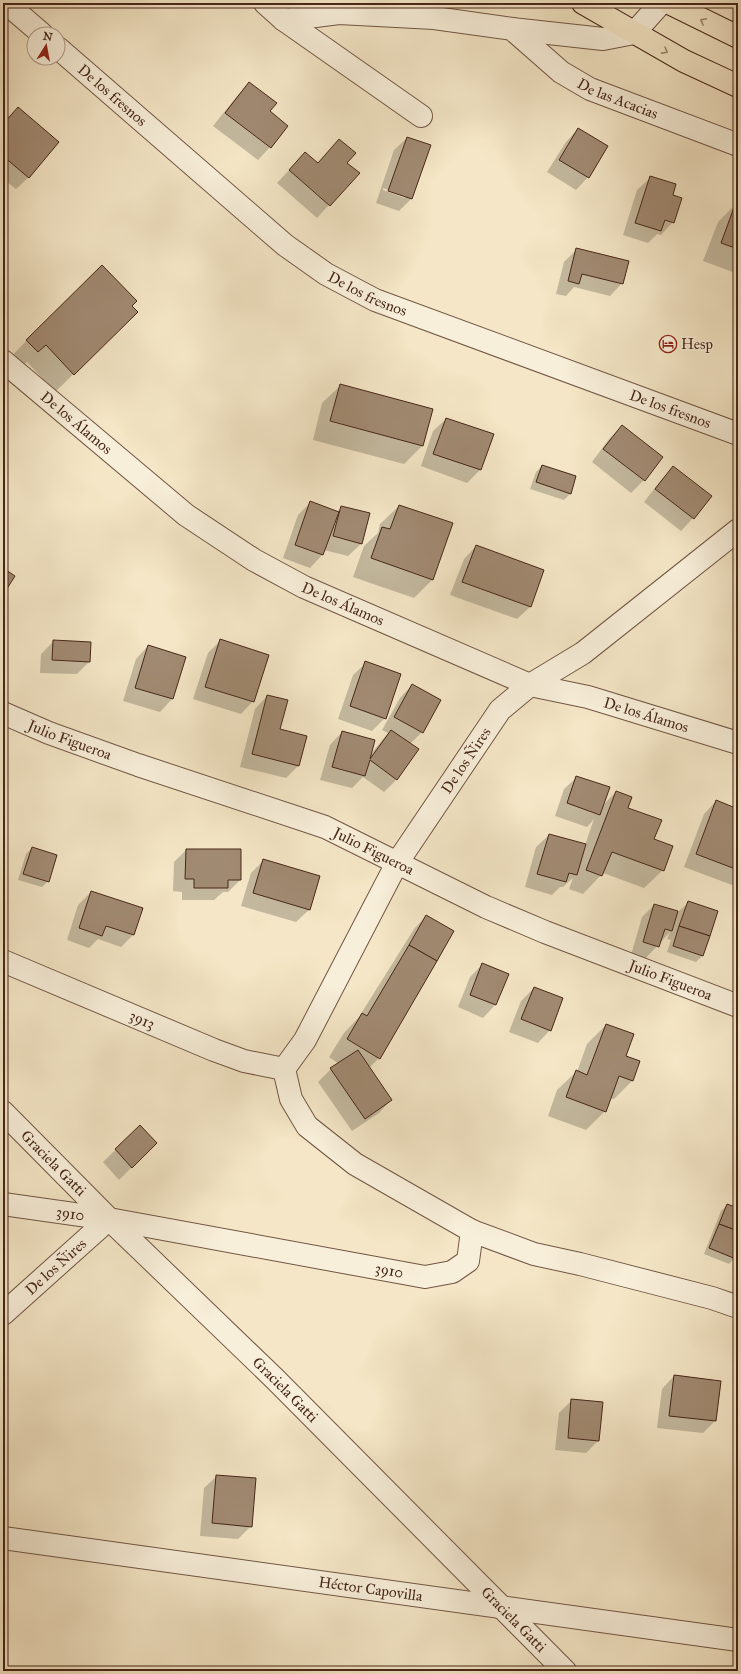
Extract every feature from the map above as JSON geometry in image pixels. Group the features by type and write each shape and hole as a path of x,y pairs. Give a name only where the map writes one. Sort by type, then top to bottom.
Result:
{"main road":[{"path":"583,3 684,61 738,86"},
{"path":"669,3 738,37"}],"street":[{"path":"6,3 33,26"},
{"path":"265,3 284,20 421,116"},
{"path":"284,20 339,13 434,18 512,30 603,39 634,33 661,3"},
{"name":"De las Acacias","path":"512,30 561,72 590,89 738,145"},
{"name":"De los fresnos","path":"66,55 285,245 326,274 375,300 738,434"},
{"name":"De los Álamos","path":"3,361 186,515 254,560 304,587 530,685 588,697 738,744"},
{"name":"De los Ñires","path":"284,1069 305,1040 397,862 500,710 530,685 583,653 738,530"},
{"name":"Julio Figueroa","path":"3,713 49,733 138,765 325,827 486,906 545,932 738,1006"},
{"name":"3913","path":"3,961 214,1050 244,1061 284,1069"},
{"path":"284,1069 291,1098 307,1126 355,1164 472,1231 534,1254 580,1264 712,1298 738,1307"},
{"name":"Graciela Gatti","path":"3,1112 109,1219 275,1379 565,1671"},
{"name":"3910","path":"3,1204 109,1219 426,1276 452,1272 468,1261 472,1231"},
{"name":"De los Ñires","path":"3,1314 109,1219"},
{"name":"Héctor Capovilla","path":"3,1538 738,1640"}],"building":[{"path":"249,82 277,103 270,111 288,126 271,148 225,113"},
{"path":"18,107 59,142 29,178 3,156 3,124"},
{"path":"578,128 608,146 589,178 559,160"},
{"path":"407,137 431,145 412,199 388,191"},
{"path":"339,139 356,153 347,163 360,173 330,206 289,170 305,152 318,163"},
{"path":"650,176 676,184 673,195 682,198 674,223 665,220 661,231 635,223"},
{"path":"736,202 738,203 738,249 721,243"},
{"path":"576,248 629,261 623,284 582,274 579,284 568,281"},
{"path":"102,265 137,301 132,306 138,312 74,375 46,345 38,352 26,340"},
{"path":"340,384 433,409 423,446 330,421"},
{"path":"446,418 494,434 481,470 433,454"},
{"path":"622,425 663,457 645,481 603,449"},
{"path":"542,465 576,476 571,494 536,482"},
{"path":"673,466 712,496 694,519 655,489"},
{"path":"310,501 339,512 323,555 295,545"},
{"path":"399,505 453,523 433,580 371,558 382,527 390,529"},
{"path":"341,506 370,513 362,544 333,536"},
{"path":"476,545 544,570 531,607 462,582"},
{"path":"3,568 15,576 3,595"},
{"path":"220,639 269,655 254,702 205,687"},
{"path":"53,640 91,642 90,662 52,660"},
{"path":"148,645 186,657 173,699 135,688"},
{"path":"365,661 401,674 386,719 350,706"},
{"path":"412,684 441,700 423,733 394,717"},
{"path":"267,695 288,700 280,729 307,736 299,766 252,754"},
{"path":"391,730 419,749 397,780 370,760 365,776 332,767 342,731 375,740 370,759"},
{"path":"576,776 610,787 600,815 567,803"},
{"path":"616,791 632,797 628,808 662,820 654,839 673,846 664,871 612,852 602,876 586,870"},
{"path":"716,800 738,809 738,870 696,854"},
{"path":"549,834 586,844 577,875 569,873 566,882 537,874"},
{"path":"32,847 57,855 49,882 23,874"},
{"path":"186,849 241,849 241,880 228,880 228,888 194,888 194,879 185,879"},
{"path":"263,859 320,876 310,910 253,893"},
{"path":"91,891 143,908 134,935 106,926 102,936 79,928"},
{"path":"688,901 718,911 710,936 679,926"},
{"path":"654,904 678,911 672,931 665,929 659,947 643,942"},
{"path":"426,915 454,931 437,961 409,945"},
{"path":"679,926 710,936 703,956 673,946"},
{"path":"409,945 437,961 380,1059 347,1039 362,1013 367,1016"},
{"path":"482,963 509,974 496,1005 470,995"},
{"path":"534,987 563,998 551,1031 521,1019"},
{"path":"606,1024 634,1034 626,1056 640,1061 633,1081 619,1076 606,1112 566,1097 576,1070 587,1075"},
{"path":"358,1050 392,1100 365,1119 330,1068"},
{"path":"140,1125 157,1143 132,1168 115,1149"},
{"path":"727,1204 738,1208 738,1231 719,1224"},
{"path":"719,1224 738,1231 738,1254 736,1259 709,1248"},
{"path":"674,1375 721,1381 716,1421 669,1416"},
{"path":"571,1399 603,1402 599,1441 568,1438"},
{"path":"216,1475 256,1478 252,1527 212,1523"}],"place":[{"name":"Hesp","path":"668,344"}]}
